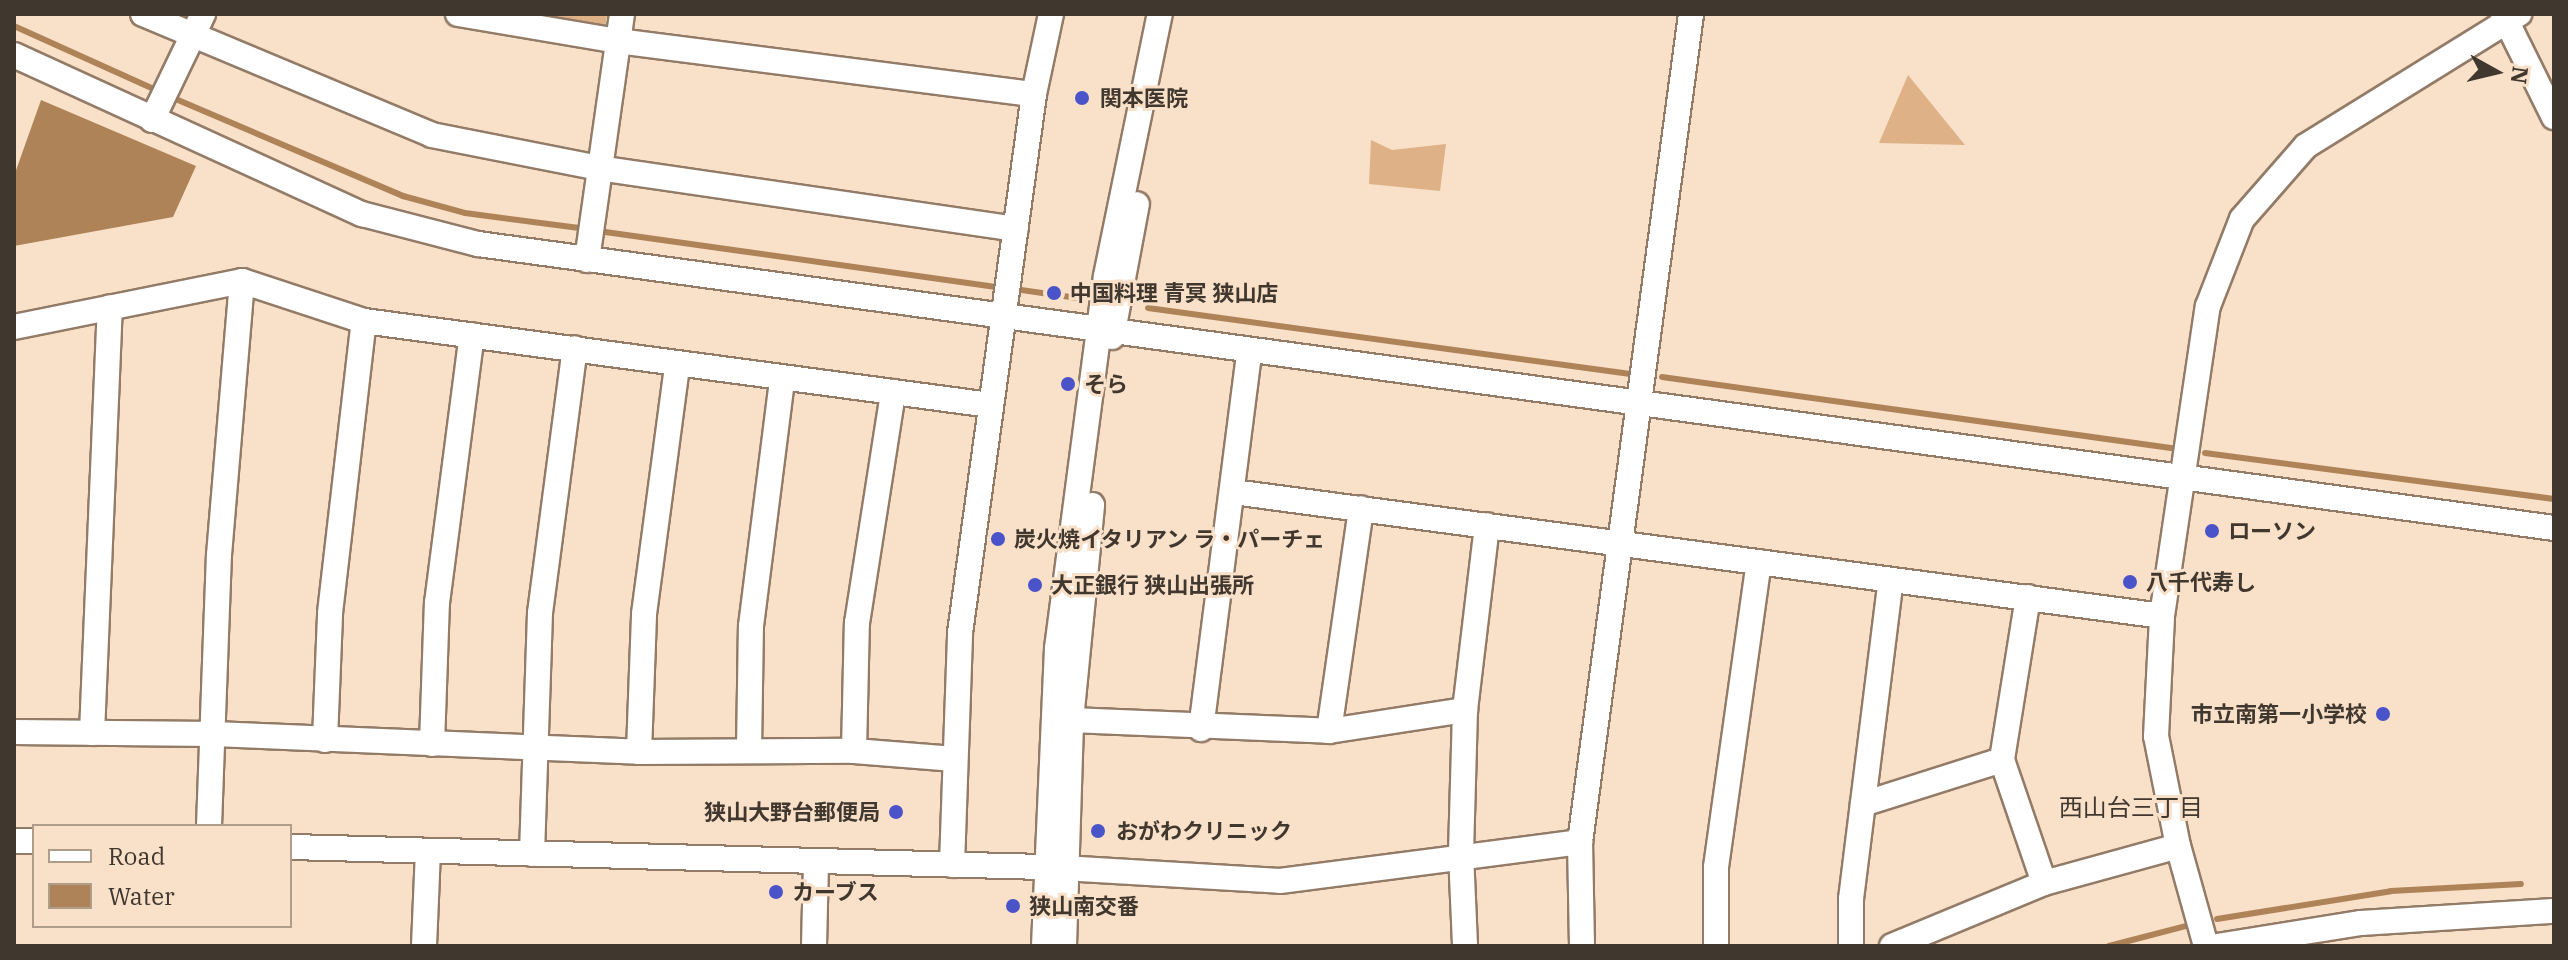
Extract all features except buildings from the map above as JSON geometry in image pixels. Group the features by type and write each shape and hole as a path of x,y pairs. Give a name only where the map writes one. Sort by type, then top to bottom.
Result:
{"street":[{"path":"143,14 198,25 432,135 599,168 1016,229"},
{"path":"458,14 618,41 1034,94"},
{"path":"590,241 622,14"},
{"path":"952,865 960,633 990,405 1009,297 1034,94 1051,14"},
{"path":"1064,946 1056,868 1057,648 1105,333 1160,14"},
{"path":"1044,946 1056,868 1071,720 1105,333 1176,14"},
{"path":"1582,946 1580,842 1691,14"},
{"path":"2206,946 2178,846 2156,736 2162,616 2208,306 2242,219 2306,146 2509,17 2554,117"},
{"path":"152,120 198,25"},
{"path":"14,55 362,214 419,233 590,241 1009,297 1105,333 2182,481 2554,528"},
{"path":"14,327 242,281 364,321 575,348 677,366 990,405"},
{"path":"209,824 219,555 242,281"},
{"path":"92,733 110,307"},
{"path":"325,740 330,613 364,321"},
{"path":"432,744 437,603 472,335"},
{"path":"532,854 540,613 575,348"},
{"path":"1201,729 1249,353"},
{"path":"639,752 644,614 677,366"},
{"path":"749,750 751,626 782,380"},
{"path":"854,751 857,623 893,392"},
{"path":"1233,492 2162,616"},
{"path":"1329,731 1361,508"},
{"path":"1465,946 1461,853 1465,710 1487,525"},
{"path":"1716,946 1716,867 1759,562"},
{"path":"1851,946 1851,899 1891,580"},
{"path":"2028,597 2002,760 2044,883"},
{"path":"1071,720 1201,729 1329,731 1465,710"},
{"path":"14,732 214,734 639,752 854,751 955,759"},
{"path":"1863,804 2002,760"},
{"path":"292,847 1056,868 1280,881 1341,877 1461,853 1580,842"},
{"path":"1892,946 2044,883 2178,846"},
{"path":"424,946 428,851"},
{"path":"814,946 816,863"},
{"path":"2217,946 2361,923 2554,911"}],"shaded area":[{"path":"525,14 607,14 605,29"},
{"path":"1908,75 1965,145 1879,143"},
{"path":"1371,140 1392,150 1446,144 1440,191 1369,184"}],"water":[{"path":"41,100 196,166 173,217 14,246 14,176"}],"waterway":[{"path":"14,26 160,92"},
{"path":"178,100 403,196 465,213 587,229"},
{"path":"598,231 1003,288"},
{"path":"1014,289 1077,298"},
{"path":"1148,308 1631,374"},
{"path":"1662,377 2178,449"},
{"path":"2205,453 2554,499"},
{"path":"2217,919 2391,891 2521,884"},
{"path":"2109,946 2186,926"}],"place":[{"name":"関本医院","path":"1082,98"},
{"name":"中国料理 青冥 狭山店","path":"1054,293"},
{"name":"そら","path":"1068,384"},
{"name":"ローソン","path":"2212,531"},
{"name":"炭火焼イタリアン ラ・パーチェ","path":"998,539"},
{"name":"八千代寿し","path":"2130,582"},
{"name":"大正銀行 狭山出張所","path":"1035,585"},
{"name":"市立南第一小学校","path":"2383,714"},
{"name":"狭山大野台郵便局","path":"896,812"},
{"name":"おがわクリニック","path":"1098,831"},
{"name":"カーブス","path":"776,892"},
{"name":"狭山南交番","path":"1013,906"}],"district":[{"name":"西山台三丁目","path":"2131,808"}]}
